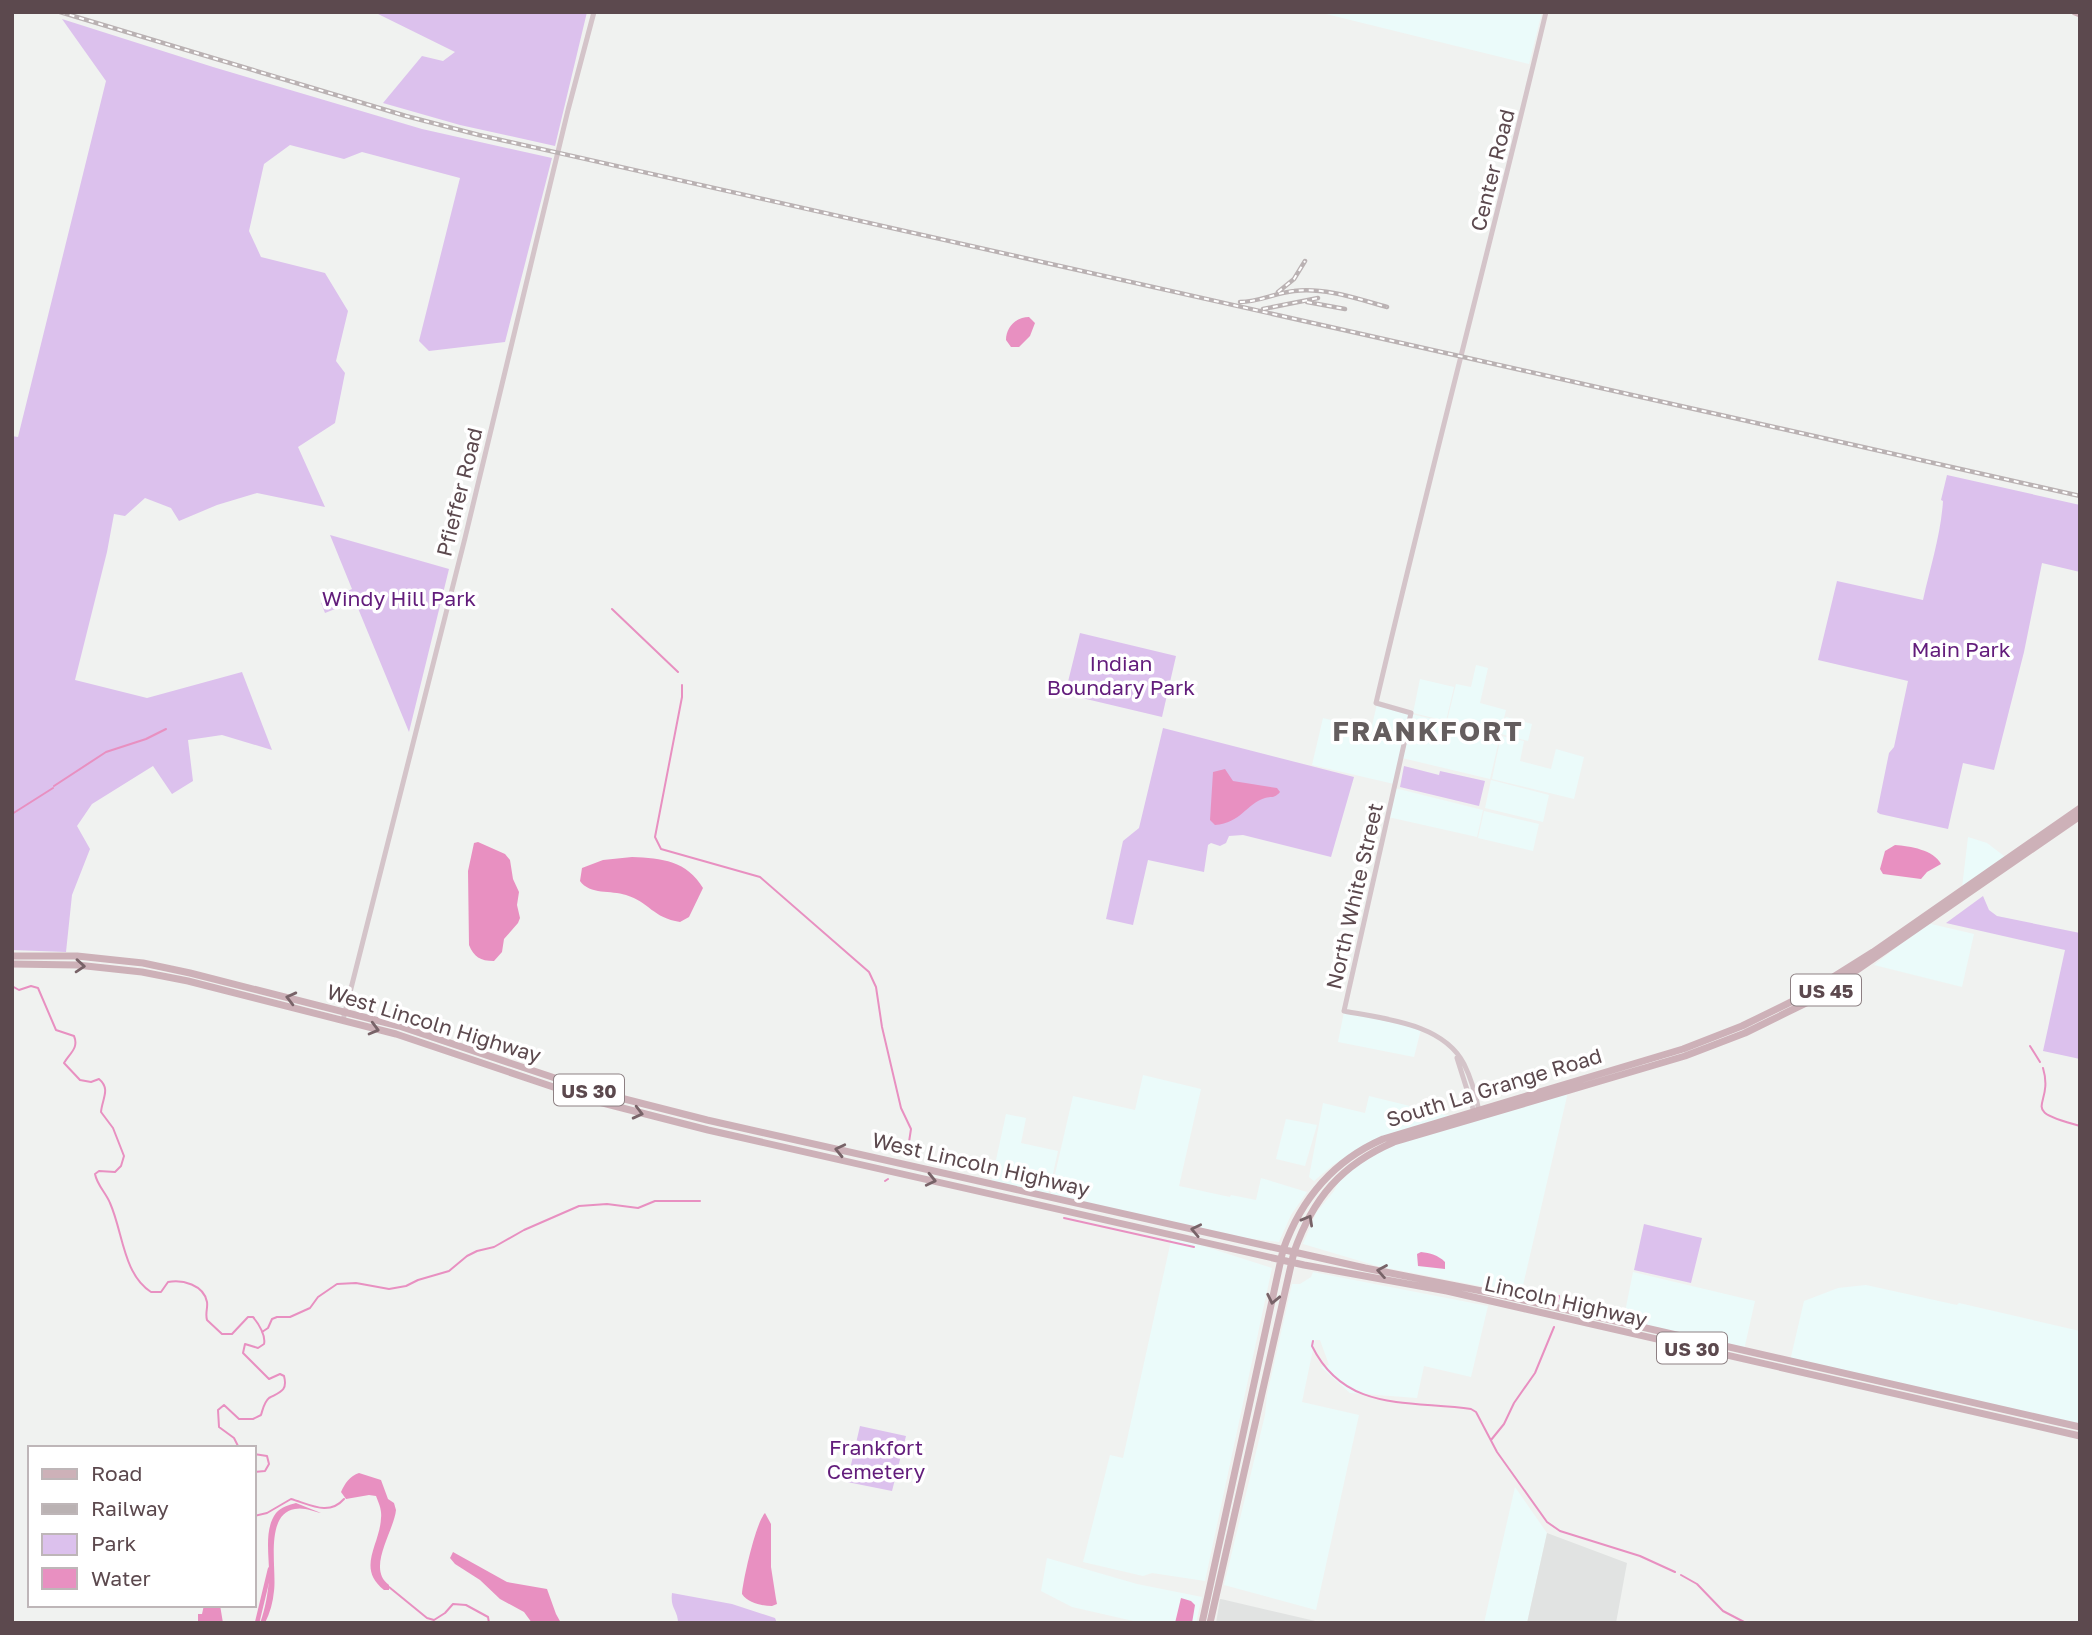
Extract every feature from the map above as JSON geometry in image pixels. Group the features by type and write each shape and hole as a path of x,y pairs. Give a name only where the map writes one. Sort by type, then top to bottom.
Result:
{"main road":[{"name":"South La Grange Road","path":"1210,1623 1291,1262 1305,1224 1322,1196 1340,1175 1370,1153 1394,1142 1476,1113 1704,1042 1792,1002 1873,952 2080,808"},
{"name":"South La Grange Road","path":"1202,1623 1283,1250 1295,1221 1314,1189 1336,1167 1383,1139 1685,1056 1763,1025 1808,1002 1854,972 2080,816"},
{"name":"West Lincoln Highway","path":"12,956 77,956 144,963 344,1016 622,1109 1168,1229"},
{"name":"West Lincoln Highway","path":"12,964 77,965 142,972 344,1016"},
{"name":"Lincoln Highway","path":"1168,1229 1497,1294 2080,1427"},
{"name":"Lincoln Highway","path":"1168,1229 1281,1260 1447,1291 2080,1436"}],"street":[{"name":"Pfieffer Road","path":"344,1016 594,12"},
{"name":"Center Road","path":"1411,713 1376,703 1546,12"},
{"name":"North White Street","path":"1411,713 1344,1011 1433,1032 1457,1054 1476,1113"}],"shaded area":[{"path":"1318,12 1542,12 1529,64"},
{"path":"1476,665 1488,668 1480,703 1506,710 1500,734 1447,721 1456,684 1471,687"},
{"path":"1420,679 1454,687 1446,721 1413,713"},
{"path":"1377,704 1410,714 1394,784 1312,765 1323,718 1371,730"},
{"path":"1412,714 1500,736 1490,779 1402,758"},
{"path":"1506,717 1532,724 1528,741 1501,734"},
{"path":"1501,736 1524,741 1520,761 1551,769 1556,749 1584,757 1574,799 1492,779"},
{"path":"1491,780 1549,795 1543,822 1485,808"},
{"path":"1395,788 1483,810 1477,837 1388,817"},
{"path":"1484,811 1539,824 1533,851 1478,838"},
{"path":"1968,837 1987,843 2008,859 1962,888"},
{"path":"1927,923 1974,934 1962,987 1874,965"},
{"path":"1344,1012 1421,1029 1414,1057 1338,1042"},
{"path":"1143,1075 1201,1089 1179,1186 1256,1200 1261,1178 1307,1192 1291,1215 1279,1242 1222,1235 1050,1196 1073,1096 1135,1110"},
{"path":"1568,1092 1521,1294 1377,1266 1303,1244 1316,1213 1334,1191 1341,1176 1363,1160 1403,1141"},
{"path":"1369,1096 1455,1117 1364,1147 1333,1165 1314,1181 1309,1177 1323,1103 1365,1113"},
{"path":"1006,1114 1026,1118 1021,1143 1058,1151 1048,1196 991,1183"},
{"path":"1286,1119 1317,1125 1305,1166 1276,1159"},
{"path":"1172,1236 1272,1268 1205,1581 1152,1573 1143,1576 1083,1562 1110,1455 1123,1458"},
{"path":"1313,1272 1488,1306 1471,1377 1424,1366 1417,1398 1350,1393 1321,1367 1329,1365 1320,1340 1315,1340 1302,1402 1359,1415 1316,1610 1224,1585 1265,1415 1292,1284 1300,1284 1311,1277"},
{"path":"1633,1272 1755,1301 1744,1350 1623,1322"},
{"path":"1866,1285 2080,1331 2080,1425 1790,1361 1804,1301 1838,1288"},
{"path":"1515,1487 1547,1533 1527,1623 1484,1623"},
{"path":"1547,1533 1627,1563 1616,1623 1527,1623"},
{"path":"1047,1558 1137,1584 1202,1597 1196,1623 1142,1623 1072,1607 1041,1591"},
{"path":"1221,1599 1324,1623 1216,1623"}],"green space":[{"path":"374,12 587,12 555,146 460,125 383,103 422,56 443,61 455,52"},
{"path":"62,19 422,129 552,158 505,342 429,351 419,341 460,178 362,152 344,159 290,145 264,164 249,231 261,257 325,273 348,311 336,361 345,373 335,423 298,447 325,507 257,493 217,505 179,521 171,508 145,498 125,516 114,514 75,680 147,698 242,672 272,750 222,735 188,740 193,781 172,794 153,766 92,804 77,826 90,849 72,895 66,952 12,950 12,436 18,437 106,81"},
{"name":"Main Park","path":"1947,475 2080,505 2080,572 2042,563 2024,652 1994,770 1963,763 1948,829 1877,812 1908,681 1818,660 1837,581 1923,600 1938,538 1941,500"},
{"name":"Windy Hill Park","path":"330,535 449,569 409,732 355,601 325,613 321,603 352,589"},
{"name":"Indian Boundary Park","path":"1080,633 1176,656 1162,717 1065,694"},
{"path":"1163,728 1354,777 1331,857 1243,835 1229,836 1226,843 1220,846 1211,843 1208,845 1204,872 1148,860 1133,925 1106,919 1123,841 1139,828"},
{"path":"1404,766 1439,775 1440,771 1485,781 1479,806 1400,787"},
{"path":"1983,896 1989,910 1997,916 2080,933 2080,1059 2043,1051 2065,950 1946,923"},
{"path":"1644,1224 1702,1238 1691,1283 1634,1270"},
{"name":"Frankfort Cemetery","path":"860,1426 906,1436 892,1491 847,1482"},
{"path":"672,1593 732,1604 775,1618 777,1623 678,1623"}],"water":[{"path":"1029,317 1035,323 1030,336 1019,347 1011,347 1006,340 1010,327 1016,321"},
{"path":"1225,769 1233,781 1277,788 1280,792 1258,801 1231,821 1215,825 1210,820 1213,772"},
{"path":"478,842 505,854 510,860 513,879 519,892 517,905 520,918 504,939 502,952 494,961 478,958 469,945 468,871 474,843"},
{"path":"1895,845 1927,852 1941,864 1921,879 1883,874 1880,869 1885,851"},
{"path":"632,857 673,863 697,879 703,888 689,917 680,922 671,920 634,898 595,890 580,881 582,868 603,860"},
{"path":"1421,1252 1440,1258 1445,1262 1445,1269 1418,1266 1417,1254"},
{"path":"359,1473 381,1480 388,1499 394,1503 396,1510 383,1549 380,1569 389,1590 384,1590 376,1582 370,1565 380,1528 380,1507 376,1496 346,1499 341,1492 348,1480"},
{"path":"296,1503 321,1513 295,1509 285,1513 279,1521 274,1544 273,1599 265,1623 260,1623 269,1584 268,1545 272,1520 285,1506"},
{"path":"765,1513 771,1524 771,1567 777,1604 772,1606 755,1603 742,1594 754,1539"},
{"path":"453,1552 507,1582 547,1589 561,1623 532,1623 524,1612 500,1599 480,1580 455,1564 450,1558"},
{"path":"1181,1598 1195,1605 1192,1623 1175,1623"},
{"path":"204,1607 220,1607 223,1623 198,1623 198,1614 202,1614"}],"waterway":[{"path":"612,609 678,672"},
{"path":"682,685 655,837 661,849 760,877 869,972 876,987 882,1027 901,1108 911,1129 907,1155"},
{"path":"54,786 106,752 146,739 166,729"},
{"path":"12,814 53,788"},
{"path":"12,986 19,990 31,986 38,988 56,1030 74,1036 75,1047 64,1063 80,1080 91,1082 99,1079 105,1087 101,1112 113,1128 124,1156 121,1166 115,1172 99,1171 95,1174 110,1203 135,1275 151,1292 161,1292 168,1282 174,1281 197,1287 207,1302 207,1320 222,1334 232,1334 248,1317 253,1317 262,1330 264,1344 258,1348 245,1344 243,1353 269,1379 280,1374 284,1376 285,1385 267,1400 261,1415 253,1419 239,1419 224,1405 218,1410 219,1427 234,1438 238,1446"},
{"path":"2030,1046 2040,1062"},
{"path":"2043,1068 2043,1111 2080,1126"},
{"path":"262,1332 268,1328 272,1319 290,1317 310,1308 318,1297 337,1284 356,1283 389,1289 406,1286 449,1271 467,1256 494,1247 524,1230 579,1206 607,1204 638,1208 655,1201 700,1201"},
{"path":"1064,1218 1194,1247"},
{"path":"1558,1301 1559,1296"},
{"path":"1491,1440 1535,1373 1554,1327"},
{"path":"1313,1341 1312,1346 1326,1368 1342,1383 1360,1393 1402,1403 1471,1409 1476,1412 1497,1452 1547,1522 1560,1531 1640,1556 1675,1572"},
{"path":"256,1454 267,1456 269,1464 265,1471 256,1472"},
{"path":"256,1516 267,1513 291,1499 326,1508 344,1499"},
{"path":"257,1623 270,1569"},
{"path":"1681,1575 1697,1584 1723,1611 1746,1623"},
{"path":"389,1587 427,1618 434,1620 453,1604 466,1605 488,1617 489,1623"}],"railway":[{"path":"60,12 406,116 479,135 2080,496"},
{"path":"1278,292 1294,279 1305,261"},
{"path":"1240,302 1305,290 1341,294 1387,307"},
{"path":"1263,309 1318,298"},
{"path":"1307,302 1345,309"}],"district":[{"name":"FRANKFORT","path":"1428,730"}]}
